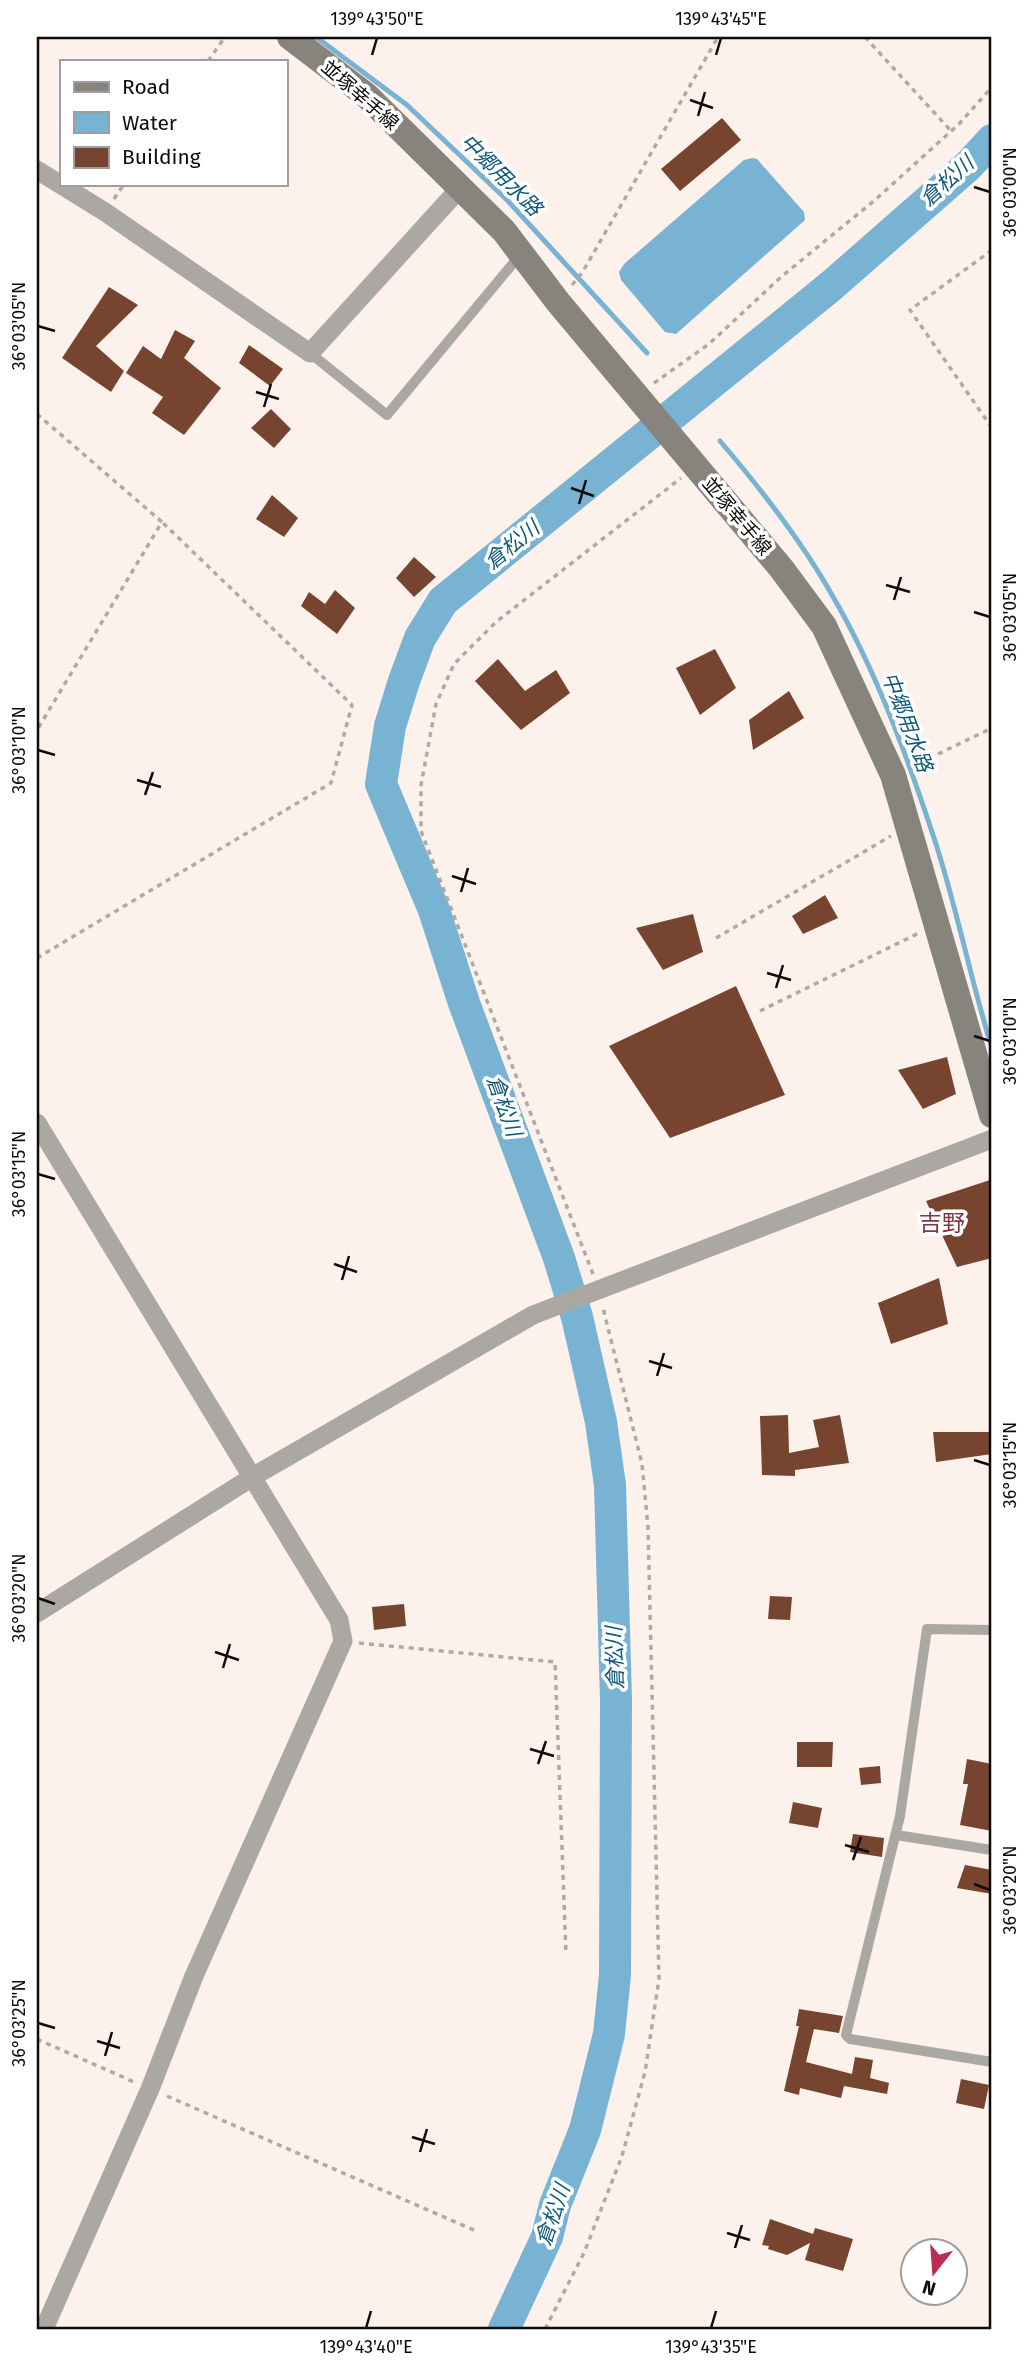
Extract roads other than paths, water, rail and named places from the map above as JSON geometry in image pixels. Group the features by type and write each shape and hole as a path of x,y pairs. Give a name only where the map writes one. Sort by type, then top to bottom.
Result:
{"main road":[{"name":"並塚幸手線","path":"290,37 366,95 504,231 558,302 636,396 683,465 781,568 824,626 893,775 992,1115"}],"street":[{"path":"37,170 60,184"},
{"path":"63,186 310,353 460,188"},
{"path":"37,1123 254,1476 339,1620 343,1641 194,1976 150,2089 44,2329"},
{"path":"37,1613 254,1476 533,1315 594,1289 992,1139"}],"lane":[{"path":"310,353 387,415 521,254"},
{"path":"992,1630 927,1629 896,1835 846,2035 850,2039 992,2062"},
{"path":"896,1835 992,1850"}],"water":[{"path":"757,159 804,212 805,220 676,334 665,332 621,280 619,272 624,264 744,160"}],"waterway":[{"name":"中郷用水路","path":"316,37 407,105 507,200 647,353"},
{"name":"倉松川","path":"504,2329 547,2237 555,2205 585,2130 609,2034 615,1975 616,1701 610,1485 601,1422 577,1317 559,1258 464,1003 434,910 381,784 390,726 420,638 443,601 831,286 968,166 992,140"},
{"name":"中郷用水路","path":"720,441 765,496 807,554 863,653 901,745 934,838 992,1048"}],"district":[{"name":"吉野","path":"942,1223"}]}
